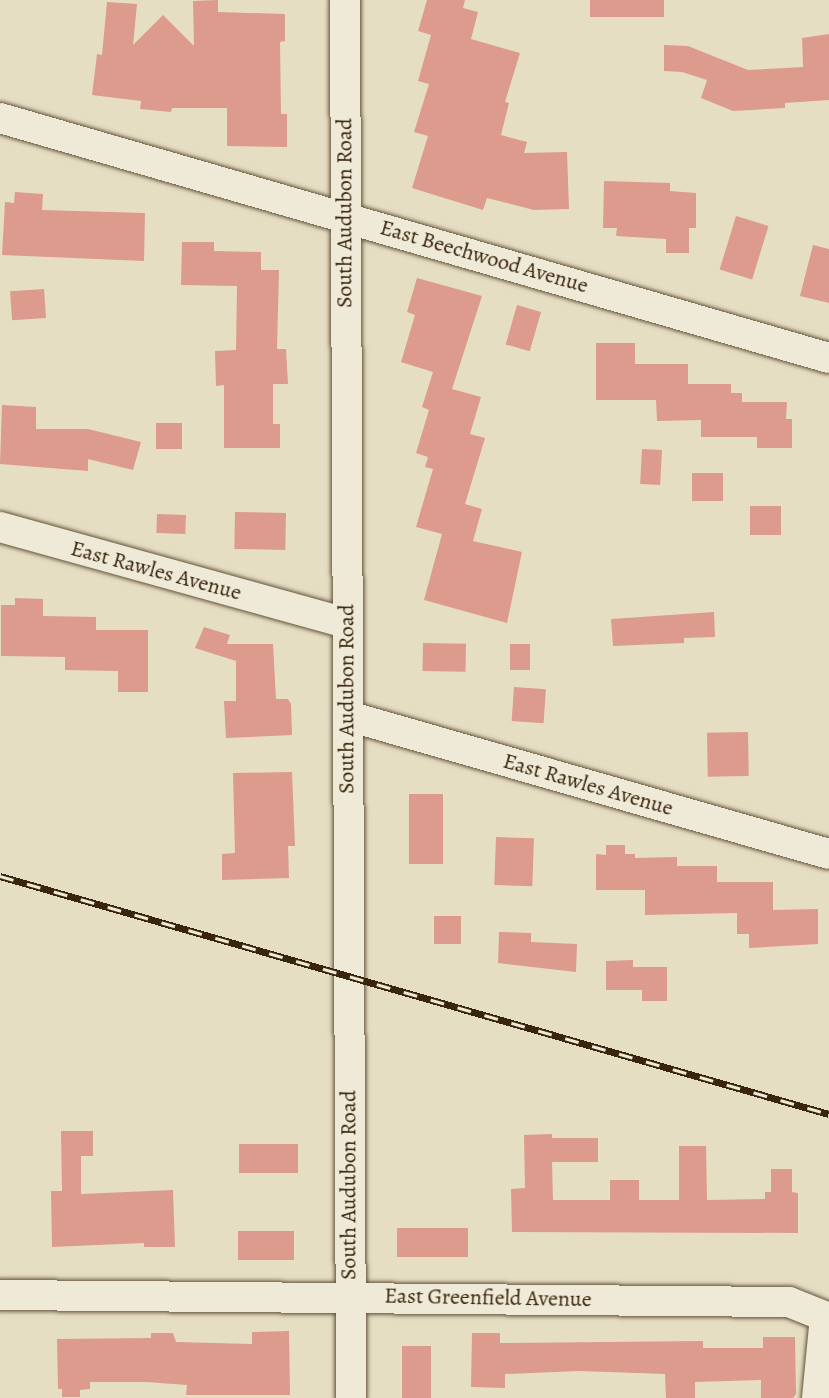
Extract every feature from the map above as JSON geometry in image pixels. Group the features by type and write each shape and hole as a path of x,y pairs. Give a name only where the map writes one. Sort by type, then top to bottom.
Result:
{"street":[{"name":"South Audubon Road","path":"345,0 351,1398"},
{"name":"East Beechwood Avenue","path":"0,118 346,216 829,358"},
{"name":"East Rawles Avenue","path":"0,528 347,623"},
{"name":"East Rawles Avenue","path":"348,716 829,854"},
{"name":"East Greenfield Avenue","path":"0,1295 349,1296 789,1302 827,1318"},
{"path":"817,1398 827,1318"}],"building":[{"path":"218,0 218,12 285,14 285,41 280,42 281,114 287,114 287,147 227,146 227,108 172,108 171,112 140,109 141,101 92,95 97,54 102,55 107,2 137,4 133,45 163,15 194,46 193,1"},
{"path":"427,0 465,0 463,8 478,12 471,39 520,53 505,102 509,103 501,135 527,142 524,153 567,152 569,209 534,210 487,198 483,210 412,188 428,136 414,132 429,84 418,81 431,35 418,31"},
{"path":"590,0 664,0 664,17 590,17"},
{"path":"829,34 829,100 785,103 785,108 733,111 701,98 707,80 682,72 664,71 664,45 688,46 748,70 803,67 802,38"},
{"path":"604,181 670,183 670,191 696,193 696,228 689,228 689,253 666,253 666,239 616,236 617,228 603,228"},
{"path":"15,192 43,194 42,210 145,213 144,261 2,255 5,202 14,203"},
{"path":"736,216 769,226 752,279 720,270"},
{"path":"182,242 214,242 214,251 261,252 261,270 279,270 277,349 286,349 288,384 273,384 273,424 280,424 280,448 224,448 224,385 216,386 215,351 236,350 237,286 181,285"},
{"path":"813,245 829,249 829,303 800,296"},
{"path":"417,278 482,296 452,389 481,397 470,434 485,438 465,504 482,509 473,541 522,552 507,623 424,600 442,534 416,527 433,469 425,467 428,457 416,453 429,410 422,407 433,372 401,362 415,315 407,312"},
{"path":"44,289 46,318 12,320 10,291"},
{"path":"517,305 541,312 530,351 506,344"},
{"path":"596,343 635,343 635,364 688,364 688,384 731,384 731,393 742,393 742,402 787,402 786,419 792,419 792,448 757,448 757,437 701,437 701,420 657,421 656,400 596,400"},
{"path":"2,405 36,407 36,429 88,429 141,442 133,470 88,459 88,471 0,464"},
{"path":"156,423 182,423 182,449 156,449"},
{"path":"642,449 662,450 660,485 640,484"},
{"path":"692,473 723,473 723,501 692,501"},
{"path":"750,506 781,506 781,535 750,535"},
{"path":"235,512 286,513 285,550 234,549"},
{"path":"157,514 186,515 185,534 156,533"},
{"path":"15,598 43,599 43,616 96,617 96,630 148,630 148,692 118,692 118,671 65,670 65,657 1,656 1,605 15,605"},
{"path":"714,612 715,637 684,638 684,643 613,646 611,619"},
{"path":"204,627 230,635 227,644 273,644 276,699 288,699 291,704 292,735 226,738 224,701 236,701 236,661 195,648"},
{"path":"423,643 466,644 466,672 423,671"},
{"path":"510,644 530,644 530,670 510,670"},
{"path":"514,687 546,689 544,723 512,721"},
{"path":"748,732 749,776 708,777 707,733"},
{"path":"292,772 295,846 288,846 289,878 222,880 222,854 235,853 233,773"},
{"path":"409,794 443,794 443,864 409,864"},
{"path":"496,837 534,838 532,886 494,885"},
{"path":"606,845 625,845 625,854 635,854 635,858 677,857 677,866 717,866 717,882 773,882 773,910 818,909 818,944 749,948 749,934 737,934 737,913 645,915 645,890 596,890 596,854 606,855"},
{"path":"434,916 461,916 461,944 434,944"},
{"path":"499,932 531,933 531,942 577,944 576,972 498,963"},
{"path":"633,960 633,967 667,967 667,1001 642,1001 642,990 606,990 606,961"},
{"path":"61,1131 93,1131 93,1156 81,1156 81,1194 173,1190 175,1247 144,1247 144,1243 52,1247 51,1191 62,1191"},
{"path":"552,1134 552,1138 598,1138 598,1162 552,1162 553,1200 610,1200 610,1180 639,1180 639,1200 679,1200 679,1146 706,1146 707,1200 765,1199 765,1192 771,1192 771,1169 792,1169 792,1192 798,1193 798,1233 512,1232 511,1189 525,1188 524,1135"},
{"path":"239,1144 298,1144 298,1173 239,1173"},
{"path":"397,1228 468,1228 468,1257 397,1257"},
{"path":"238,1231 294,1231 294,1260 238,1260"},
{"path":"289,1331 290,1395 186,1395 187,1385 146,1382 90,1382 90,1389 80,1390 80,1397 62,1397 62,1389 58,1389 57,1339 151,1338 151,1333 173,1333 176,1342 252,1344 252,1332"},
{"path":"472,1333 500,1333 500,1343 703,1341 703,1348 763,1348 763,1337 795,1337 796,1394 793,1398 761,1398 761,1380 695,1382 695,1398 666,1398 665,1374 579,1371 505,1374 505,1388 471,1387"},
{"path":"402,1346 431,1346 431,1398 402,1398"}],"railway":[{"path":"0,876 829,1114"}]}
